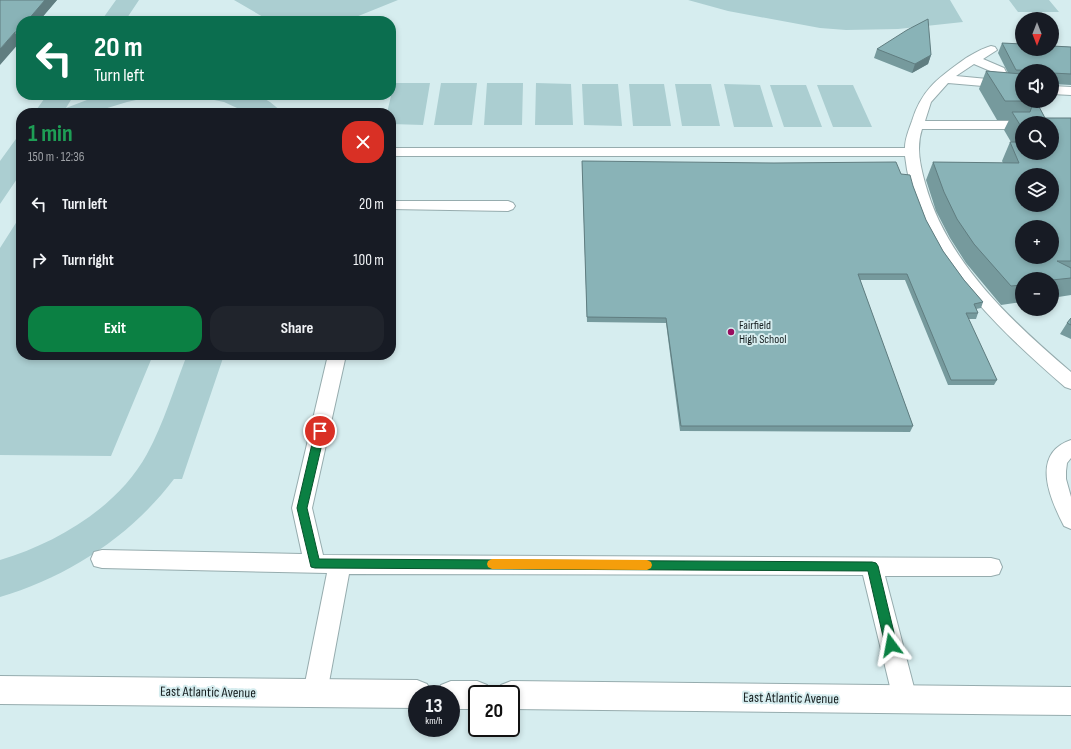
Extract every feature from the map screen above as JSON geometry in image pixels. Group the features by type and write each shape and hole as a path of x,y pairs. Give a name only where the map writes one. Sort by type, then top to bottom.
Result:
{"street":[{"name":"East Atlantic Avenue","path":"0,690 408,694"},
{"name":"East Atlantic Avenue","path":"520,695 1071,701"}],"lane":[{"path":"991,50 973,59 944,79 925,102 912,141 911,152 917,186 950,257 992,308 1071,382"},
{"path":"944,79 1010,85 1000,71 973,59"},
{"path":"1059,90 1071,91"},
{"path":"917,125 1015,125"},
{"path":"396,152 911,152"},
{"path":"396,205 508,206"},
{"path":"315,564 302,508 336,360"},
{"path":"1071,448 1062,454 1055,471 1061,499 1071,520"},
{"path":"102,559 315,564 991,567"},
{"path":"315,693 340,563"},
{"path":"872,566 905,699"}],"shaded area":[{"path":"116,0 139,0 128,16 105,16"},
{"path":"234,0 398,0 358,16 261,16"},
{"path":"688,0 950,0 963,22 898,29 846,30 820,28 728,11"},
{"path":"1009,0 1049,0 1059,12 1018,12"},
{"path":"396,83 430,83 423,125 396,124 396,108 388,108 390,100 396,100"},
{"path":"441,83 477,83 472,125 434,125"},
{"path":"487,83 523,83 522,125 484,125"},
{"path":"536,83 571,84 573,125 535,125"},
{"path":"582,84 618,84 622,126 584,125"},
{"path":"629,84 664,84 671,126 633,126"},
{"path":"675,84 711,84 720,126 682,126"},
{"path":"724,84 760,85 773,127 734,127"},
{"path":"770,85 806,85 822,127 784,127"},
{"path":"817,85 853,85 872,127 833,127"},
{"path":"43,100 71,100 66,108 38,108"},
{"path":"87,100 136,100 107,108 66,108"},
{"path":"214,100 267,100 277,108 237,108 224,102"},
{"path":"16,139 16,180 0,204 0,161"},
{"path":"16,223 16,360 151,360 111,456 0,455 0,248"},
{"path":"185,360 222,360 182,479 174,479 157,500 138,519 96,552 74,566 50,578 25,589 0,597 0,560 43,544 64,533 103,506 120,491 135,473 147,454 159,430"}],"building":[{"path":"0,0 45,0 31,16 16,16 16,32 0,49"},
{"path":"928,19 931,55 915,64 877,49 907,30"},
{"path":"1002,43 1015,44 1015,56 1059,56 1059,46 1071,47 1071,74 1059,73 1059,64 1015,64 1015,68"},
{"path":"986,71 1015,73 1015,101 1005,101"},
{"path":"1031,108 1040,108 1044,116 1015,117 1012,112 1030,112"},
{"path":"1059,118 1071,118 1071,261 1059,261 1059,220 1015,220 1015,264 1059,264 1059,262 1071,268 1071,278 1059,279 1059,272 1015,272 1015,286 1011,286 974,244 957,219 944,192 933,162 1019,163 1018,160 1059,160"},
{"path":"1010,142 1015,142 1015,154"},
{"path":"582,161 774,163 896,162 901,174 910,175 926,220 943,251 964,280 983,302 974,304 978,313 966,313 997,380 951,380 907,274 858,274 913,426 681,426 666,318 587,317"},
{"path":"1071,318 1071,325 1067,323"}],"slow traffic":[{"path":"492,564 647,565"}],"place":[{"name":"Fairfield High School","path":"731,332"}],"route":[{"path":"320,431 302,508 315,564 872,566 891,645"}]}
